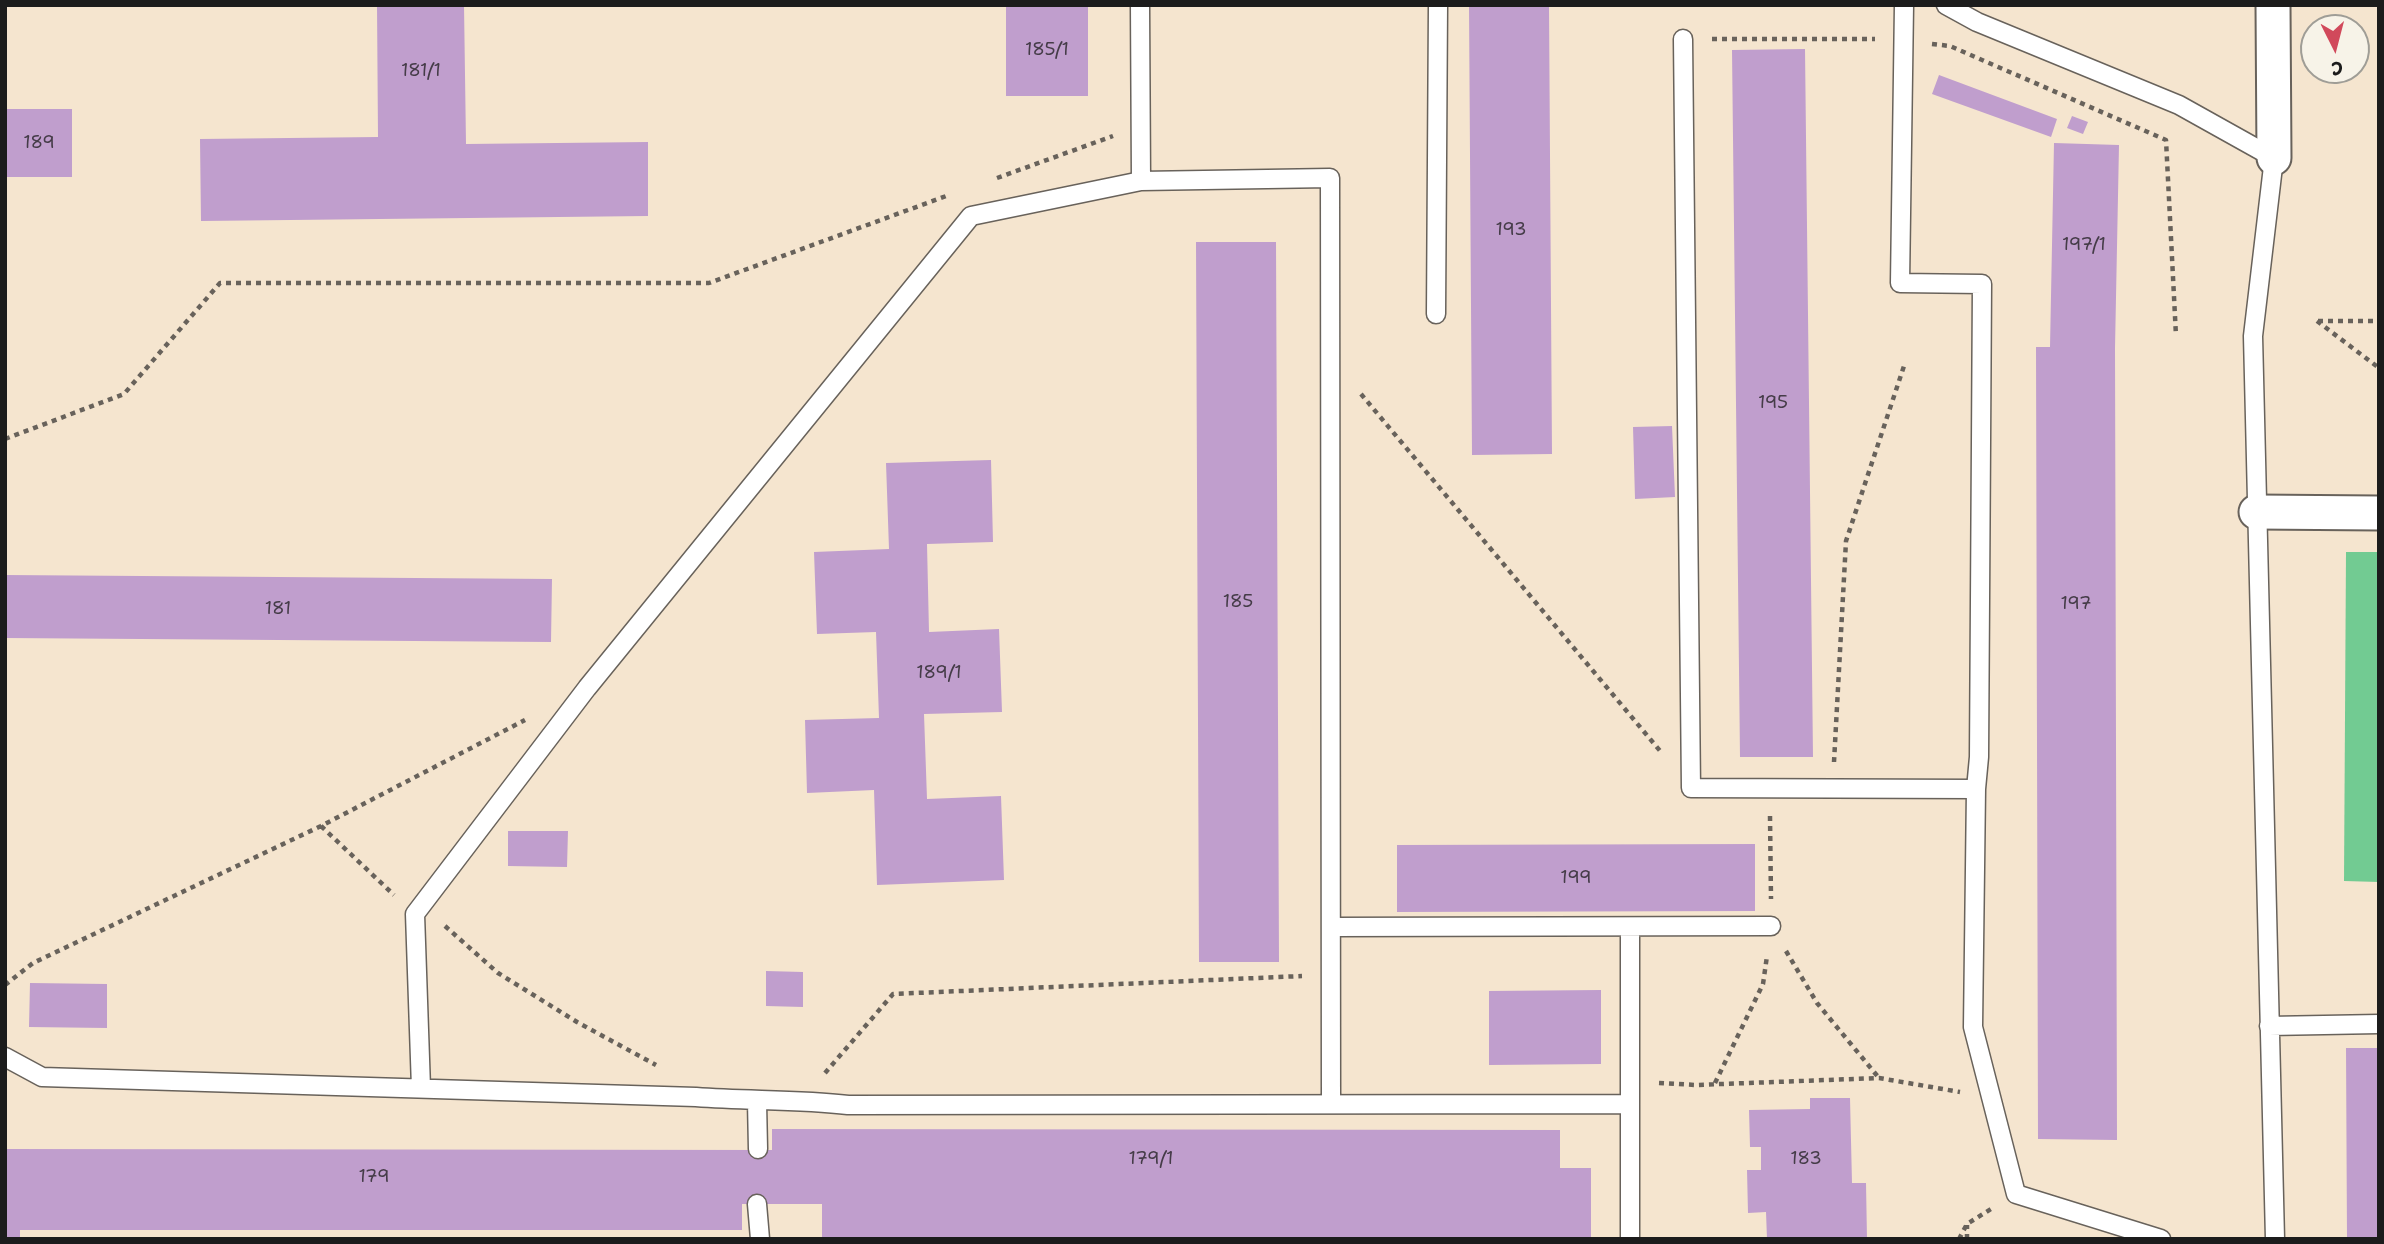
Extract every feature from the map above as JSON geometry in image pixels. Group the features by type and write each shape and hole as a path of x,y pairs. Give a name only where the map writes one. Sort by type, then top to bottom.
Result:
{"street":[{"path":"2273,5 2274,158"},
{"path":"2256,512 2379,513"}],"lane":[{"path":"1140,5 1141,181"},
{"path":"1436,314 1438,5"},
{"path":"1904,5 1900,283 1982,284 1979,743 1973,1027 2016,1194 2161,1239"},
{"path":"1946,5 1978,22 2179,105 2274,158 2253,337 2275,1239"},
{"path":"1683,39 1691,788 1976,789"},
{"path":"421,1088 415,914 587,688 971,216 1141,181 1331,178 1331,1103"},
{"path":"1332,927 1771,926"},
{"path":"1630,928 1630,1239"},
{"path":"2269,1026 2379,1024"},
{"path":"5,1057 42,1077 696,1097 757,1102 802,1099 848,1105 1630,1104"},
{"path":"757,1102 758,1149"},
{"path":"757,1204 760,1239"}],"path":[{"path":"984,183 1140,126"},
{"path":"2166,139 2176,337"},
{"path":"5,439 124,394 220,283 709,283 957,192"},
{"path":"2379,321 2317,321 2379,368"},
{"path":"1331,358 1691,788"},
{"path":"1832,788 1846,541 1905,363"},
{"path":"5,985 33,963 321,826 526,719"},
{"path":"1716,1083 1763,984 1771,926 1769,788"},
{"path":"321,826 415,914 448,928 498,974 577,1022 660,1067 696,1097"},
{"path":"1771,926 1817,1003 1879,1078"},
{"path":"802,1099 893,994 1331,975"},
{"path":"1630,1081 1696,1085 1879,1078 1991,1097"},
{"path":"1959,1239 1967,1224 2016,1194"},
{"path":"1967,1224 1967,1239"}],"green space":[{"path":"2346,552 2379,552 2379,882 2344,881"}],"building":[{"path":"377,5 464,5 466,144 648,142 648,216 201,221 200,139 378,137"},
{"path":"1006,5 1088,5 1088,96 1006,96"},
{"path":"1469,5 1549,5 1552,454 1472,455"},
{"path":"1805,49 1813,757 1740,757 1732,50"},
{"path":"1939,75 2057,119 2051,137 1932,94"},
{"path":"5,109 72,109 72,177 5,177"},
{"path":"2072,116 2088,122 2083,134 2067,128"},
{"path":"2054,143 2119,145 2115,348 2117,1140 2038,1139 2036,347 2050,347"},
{"path":"1196,242 1276,242 1279,962 1199,962"},
{"path":"1672,426 1675,497 1635,499 1633,427"},
{"path":"991,460 993,542 927,544 929,632 999,629 1002,712 924,714 927,799 1001,796 1004,880 877,885 874,790 807,793 805,720 879,718 876,632 817,634 814,552 889,549 886,463"},
{"path":"5,575 552,579 551,642 5,638"},
{"path":"508,831 568,831 567,867 508,866"},
{"path":"1755,844 1755,911 1397,912 1397,845"},
{"path":"766,971 803,972 803,1007 766,1006"},
{"path":"30,983 107,984 107,1028 29,1027"},
{"path":"1601,990 1601,1064 1489,1065 1489,991"},
{"path":"2346,1048 2379,1048 2379,1239 2347,1239"},
{"path":"1810,1098 1850,1098 1852,1183 1866,1183 1867,1239 1767,1239 1766,1212 1748,1213 1747,1170 1761,1170 1761,1147 1750,1147 1749,1110 1810,1109"},
{"path":"772,1129 1560,1130 1560,1168 1591,1168 1591,1239 822,1239 822,1204 742,1204 742,1230 20,1230 20,1239 5,1239 5,1149 772,1150"}]}
